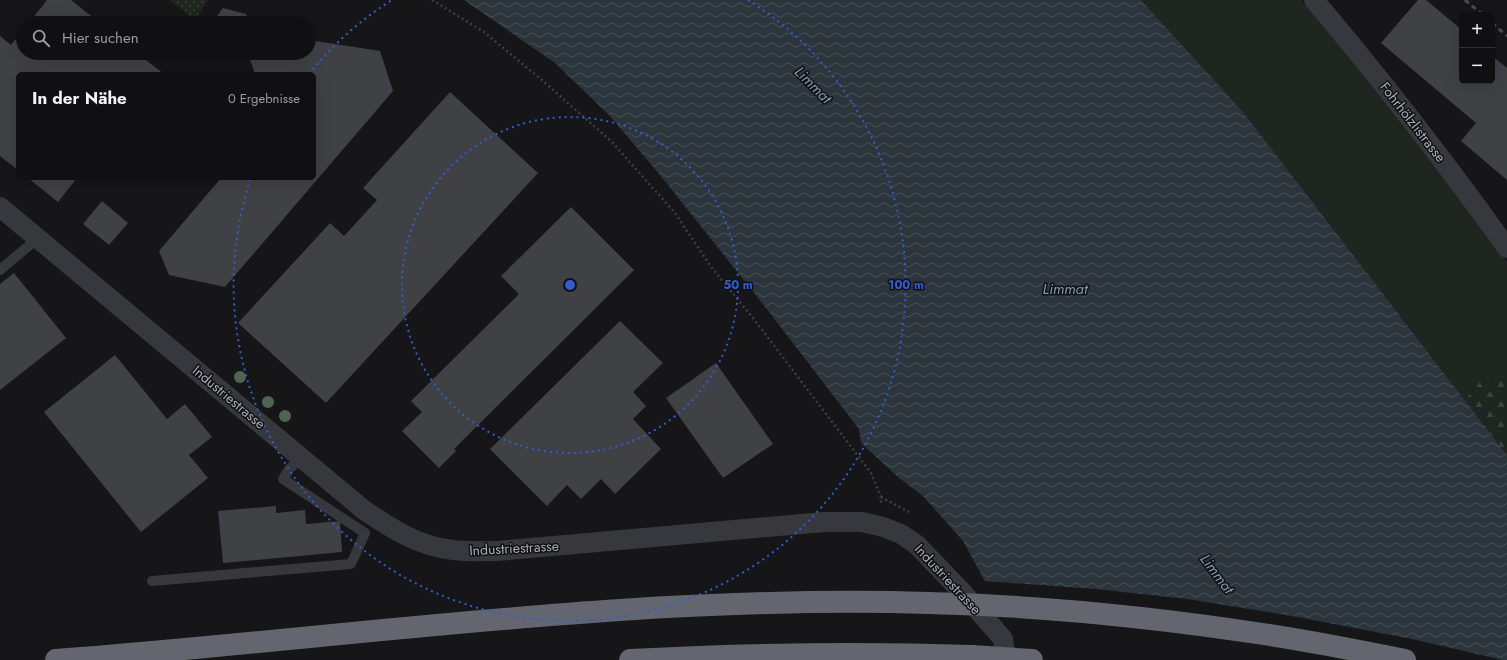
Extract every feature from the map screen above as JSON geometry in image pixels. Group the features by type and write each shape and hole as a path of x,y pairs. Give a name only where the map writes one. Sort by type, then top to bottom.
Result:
{"highway":[{"path":"56,660 578,613 742,604 859,601 974,604 1084,612 1205,625 1264,634 1405,660"},
{"path":"630,660 802,653 915,654 1032,660"}],"street":[{"name":"Fohrhölzlistrasse","path":"1314,0 1390,92 1472,198 1507,248"},
{"name":"Industriestrasse","path":"0,206 364,510 393,530 424,544 454,550 497,551 824,522 862,522 883,527 901,534 917,545 959,588 1003,639 1006,660"}],"lane":[{"path":"0,270 38,238"},
{"path":"152,581 351,564 366,532 283,479 289,469 302,458"}],"path":[{"path":"432,0 484,32 543,81 612,142 675,213 711,267 753,318 871,473 881,497"}],"green space":[{"path":"169,0 208,0 198,16 190,16"},
{"path":"1141,0 1301,0 1380,93 1507,262 1507,380 1485,376 1465,400 1244,113"},
{"path":"1485,376 1507,380 1507,455 1465,400"}],"water":[{"name":"Limmat","path":"464,0 1141,0 1244,113 1507,455 1507,660 1055,660 1004,595 986,583 963,541 923,496 898,477 861,443 859,429 766,308 660,175 610,116 555,63"}],"pier":[{"path":"983,581 1095,589 1187,599 1292,616 1412,639 1503,660 1053,660 1002,597"}],"building":[{"path":"47,0 71,0 91,16 34,16"},
{"path":"1418,0 1426,0 1459,28 1459,84 1495,84 1495,58 1507,68 1507,180 1461,141 1476,123 1381,43"},
{"path":"223,8 246,14 247,16 217,16"},
{"path":"0,36 11,45 16,39 16,60 146,60 161,72 16,72 16,168 0,156"},
{"path":"316,41 380,51 393,91 225,287 169,275 159,251 219,180 316,180 316,72 254,72 250,60 316,60"},
{"path":"450,92 538,173 326,403 238,323 330,223 344,236 377,200 363,188"},
{"path":"30,180 75,180 58,202"},
{"path":"102,201 128,223 109,245 83,224"},
{"path":"571,207 634,270 454,449 456,451 439,468 402,431 422,412 411,401 519,294 501,276"},
{"path":"14,273 66,338 0,390 0,284"},
{"path":"620,321 663,363 633,392 646,406 633,419 661,449 615,494 601,479 581,499 567,485 547,506 490,449"},
{"path":"115,355 167,419 185,404 212,437 189,455 208,478 141,532 44,412"},
{"path":"716,363 773,444 723,478 666,398"},
{"path":"276,506 276,513 305,510 306,524 340,521 342,552 223,563 218,511"}],"railway":[{"path":"1465,0 1479,12"},
{"path":"1495,26 1507,36"}]}
